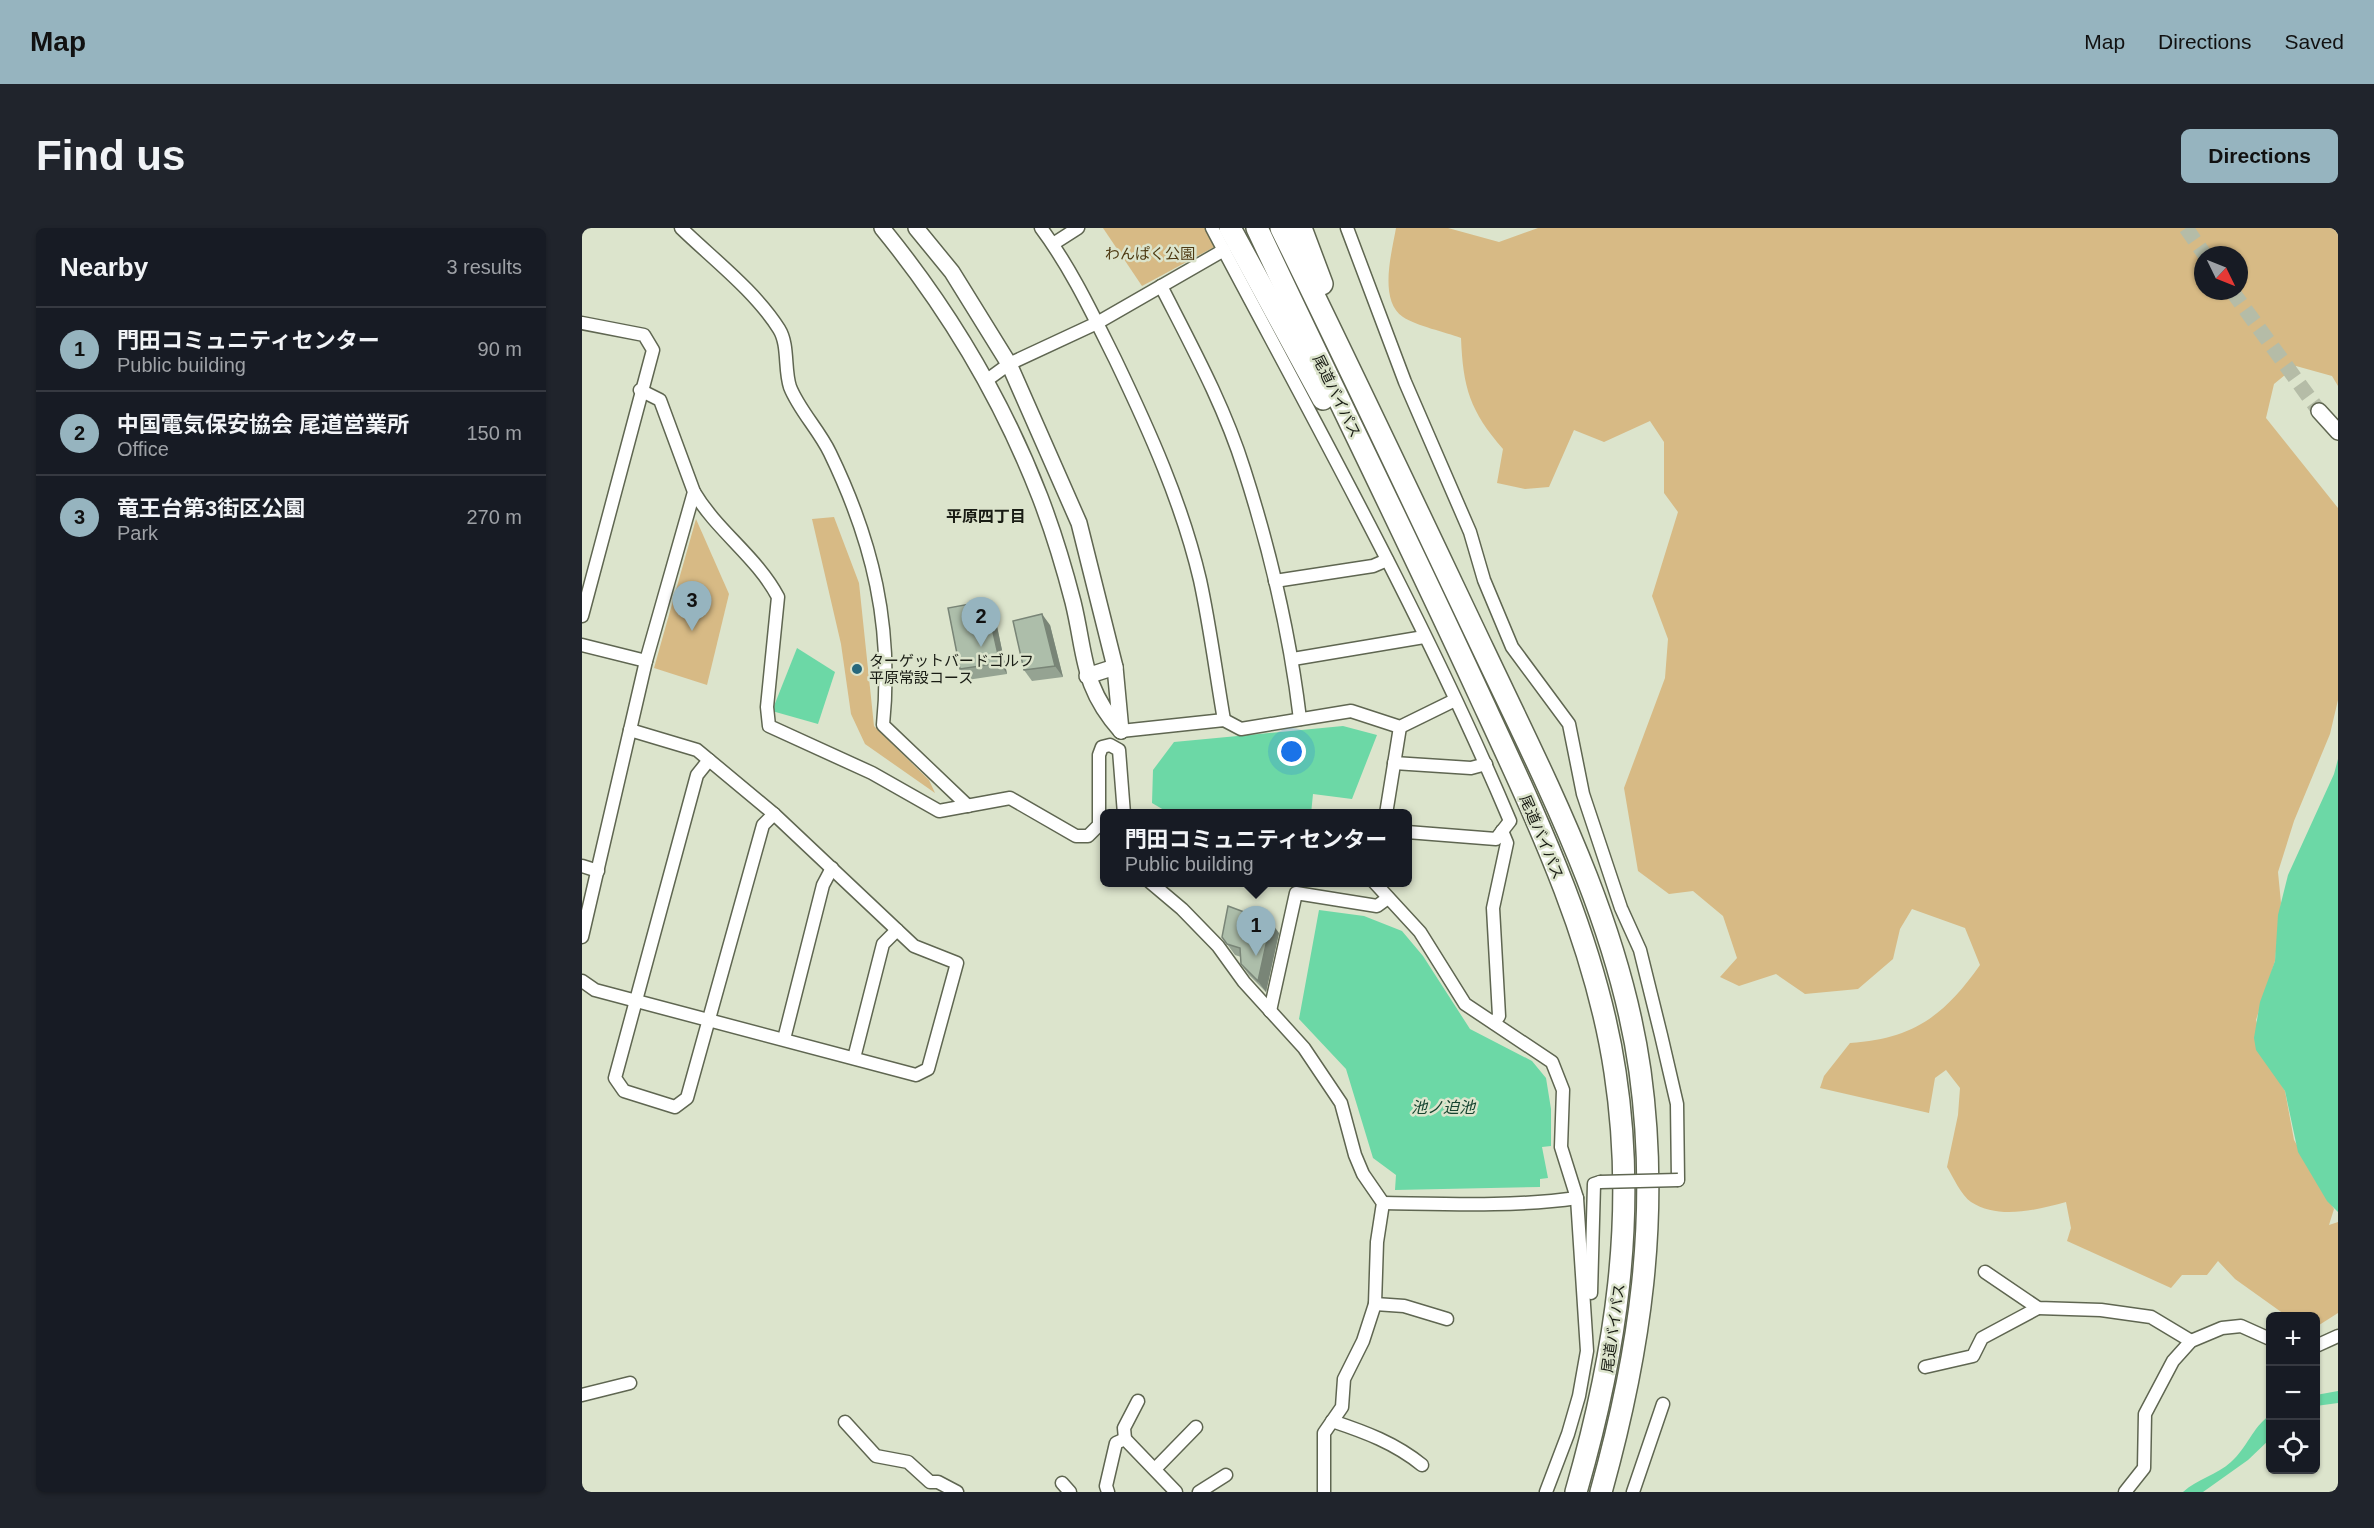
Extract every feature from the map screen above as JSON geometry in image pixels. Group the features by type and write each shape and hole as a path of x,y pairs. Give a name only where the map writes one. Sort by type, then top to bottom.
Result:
{"highway":[{"path":"1230,228 1431,591"},
{"name":"尾道バイパス","path":"1257,228 1515,771 1565,890 1587,951 1604,1013 1615,1072 1624,1190 1618,1297 1599,1408 1576,1492"},
{"name":"尾道バイパス","path":"1281,228 1538,761 1588,880 1610,943 1627,1007 1640,1069 1646,1127 1648,1245 1633,1361 1620,1425 1601,1492"},
{"path":"1301,228 1370,412"}],"street":[{"path":"681,228 752,296 780,331 790,386 826,444 846,486 865,539 880,593 885,645 886,690 883,725 968,806"},
{"path":"882,228 958,331 1007,417 1041,499 1073,602 1087,676 1109,717 1121,731"},
{"path":"916,228 952,272 1009,364 1079,523 1115,667 1121,731"},
{"path":"1041,228 1053,244 1097,322 1144,420 1174,494 1200,580 1224,720"},
{"path":"1053,244 1078,228"},
{"path":"1212,228 1387,560 1486,764 1510,821 1496,838 1412,832"},
{"path":"1347,228 1405,382 1470,532 1484,580 1512,647 1569,724 1583,794 1621,908 1640,950 1677,1104 1678,1180 1594,1184 1591,1302 1585,1306"},
{"path":"987,380 1009,364 1097,322 1224,250"},
{"path":"1161,286 1210,383 1244,468 1293,658 1300,719"},
{"path":"582,323 644,335 653,351 640,390 582,616"},
{"path":"640,390 660,400 694,492 703,508 745,551 771,583 778,597 767,707 769,726 872,773 939,811 1010,798 1076,836 1088,836 1099,825 1099,755 1102,747 1110,745 1119,750 1124,809"},
{"path":"2319,411 2338,432"},
{"path":"582,937 646,662 694,492"},
{"path":"1275,581 1373,566 1387,560"},
{"path":"1293,658 1425,637"},
{"path":"582,645 646,662"},
{"path":"1087,676 1115,667"},
{"path":"1121,731 1224,720 1241,729 1351,711 1400,727 1455,700"},
{"path":"1387,809 1400,727"},
{"path":"582,981 595,990 916,1075 928,1069 957,963 914,946 774,814 697,750 630,730"},
{"path":"709,760 697,775 635,1000 615,1078 624,1091 675,1107 687,1098 763,825 774,814"},
{"path":"1394,763 1471,768 1486,764"},
{"path":"1494,1023 1499,1016 1493,909 1508,843 1502,831"},
{"path":"582,866 598,871"},
{"path":"784,1039 823,885 832,868"},
{"path":"1156,887 1218,945 1244,982 1304,1048 1341,1103 1354,1155 1363,1174 1383,1203 1377,1242 1376,1304 1363,1341 1344,1379 1342,1407 1324,1433 1326,1488 1324,1492"},
{"path":"1378,887 1420,932 1465,1004 1552,1062 1563,1090 1561,1147 1577,1198 1587,1351 1579,1396 1568,1434 1546,1492"},
{"path":"1270,1011 1296,893 1377,906 1388,898"},
{"path":"854,1058 884,944 897,930"},
{"path":"1383,1203 1553,1201 1577,1198"},
{"path":"1984,1272 2038,1308"},
{"path":"1376,1304 1404,1306 1447,1319"},
{"path":"1925,1367 1973,1356 1982,1338 2038,1308 2101,1310 2151,1317 2191,1341"},
{"path":"2126,1492 2144,1468 2145,1414 2173,1361 2191,1341 2222,1328 2241,1326 2266,1337"},
{"path":"2320,1344 2338,1336"},
{"path":"582,1395 630,1383"},
{"path":"1138,1401 1125,1428 1125,1439 1176,1492"},
{"path":"1633,1492 1663,1404"},
{"path":"1332,1421 1377,1436 1422,1465"},
{"path":"845,1422 876,1456 908,1462 930,1482 938,1482 957,1492"},
{"path":"1155,1469 1196,1427"},
{"path":"1108,1492 1106,1486 1116,1443 1125,1439"},
{"path":"1199,1492 1226,1475"}],"green space":[{"name":"わんぱく公園","path":"1103,228 1206,228 1216,246 1142,286"},
{"path":"1396,228 1448,228 1499,242 1538,228 2338,228 2338,386 2332,376 2296,366 2274,384 2266,418 2338,508 2338,700 2330,734 2294,821 2278,872 2281,903 2275,961 2256,1020 2271,1068 2285,1091 2294,1140 2334,1209 2329,1225 2338,1222 2338,1313 2320,1324 2320,1312 2281,1312 2235,1279 2218,1261 2207,1275 2182,1275 2171,1288 2067,1241 2071,1228 2066,1202 2018,1212 2005,1212 1993,1211 1971,1202 1947,1167 1958,1115 1960,1088 1946,1070 1935,1078 1929,1113 1820,1088 1824,1076 1850,1043 1892,1036 1925,1022 1940,1011 1967,983 1980,965 1965,928 1912,909 1900,929 1893,959 1858,989 1805,994 1776,974 1739,986 1720,977 1737,958 1723,916 1693,891 1669,894 1638,871 1624,788 1665,678 1668,639 1652,596 1678,512 1664,493 1664,442 1650,421 1604,442 1574,430 1549,487 1525,489 1497,483 1503,449 1483,423 1470,398 1466,385 1461,338 1409,320 1395,309 1389,288 1390,262"},
{"name":"ターゲットバードゴルフ 平原常設コース","path":"834,517 859,583 874,726 929,780 935,793 865,744 851,714 841,644 812,519"},
{"path":"696,519 729,594 707,685 654,668"}],"water":[{"path":"797,648 835,672 818,724 772,711"},
{"path":"1343,726 1377,735 1352,799 1313,794 1312,809 1162,809 1152,803 1153,770 1174,742"},
{"path":"2338,759 2338,1212 2327,1201 2298,1152 2285,1091 2256,1050 2254,1038 2260,1002 2275,961 2278,915 2288,875 2334,774"},
{"name":"池ノ迫池","path":"1319,910 1364,916 1402,931 1423,956 1470,1029 1532,1061 1546,1078 1551,1109 1551,1146 1542,1147 1548,1178 1540,1179 1540,1187 1395,1190 1396,1175 1373,1158 1346,1069 1299,1019"},
{"path":"2338,1391 2338,1403 2320,1405 2320,1394"},
{"path":"2266,1418 2266,1443 2248,1460 2203,1492 2183,1492 2231,1462"}],"building":[{"path":"986,601 1000,663 960,669 948,608"},
{"path":"1042,614 1055,666 1024,670 1013,621"},
{"path":"1228,906 1271,922 1258,981 1241,964 1240,948 1227,944 1222,937"}],"tunnel":[{"path":"2186,228 2199,246"},
{"path":"2239,300 2319,411"}],"place":[{"name":"竜王台第3街区公園","path":"692,631"},
{"name":"中国電気保安協会 尾道営業所","path":"981,647"},
{"name":"ターゲットバードゴルフ 平原常設コース","path":"857,669"},
{"name":"門田コミュニティセンター","path":"1256,956"}],"district":[{"name":"平原四丁目","path":"986,516"}]}
